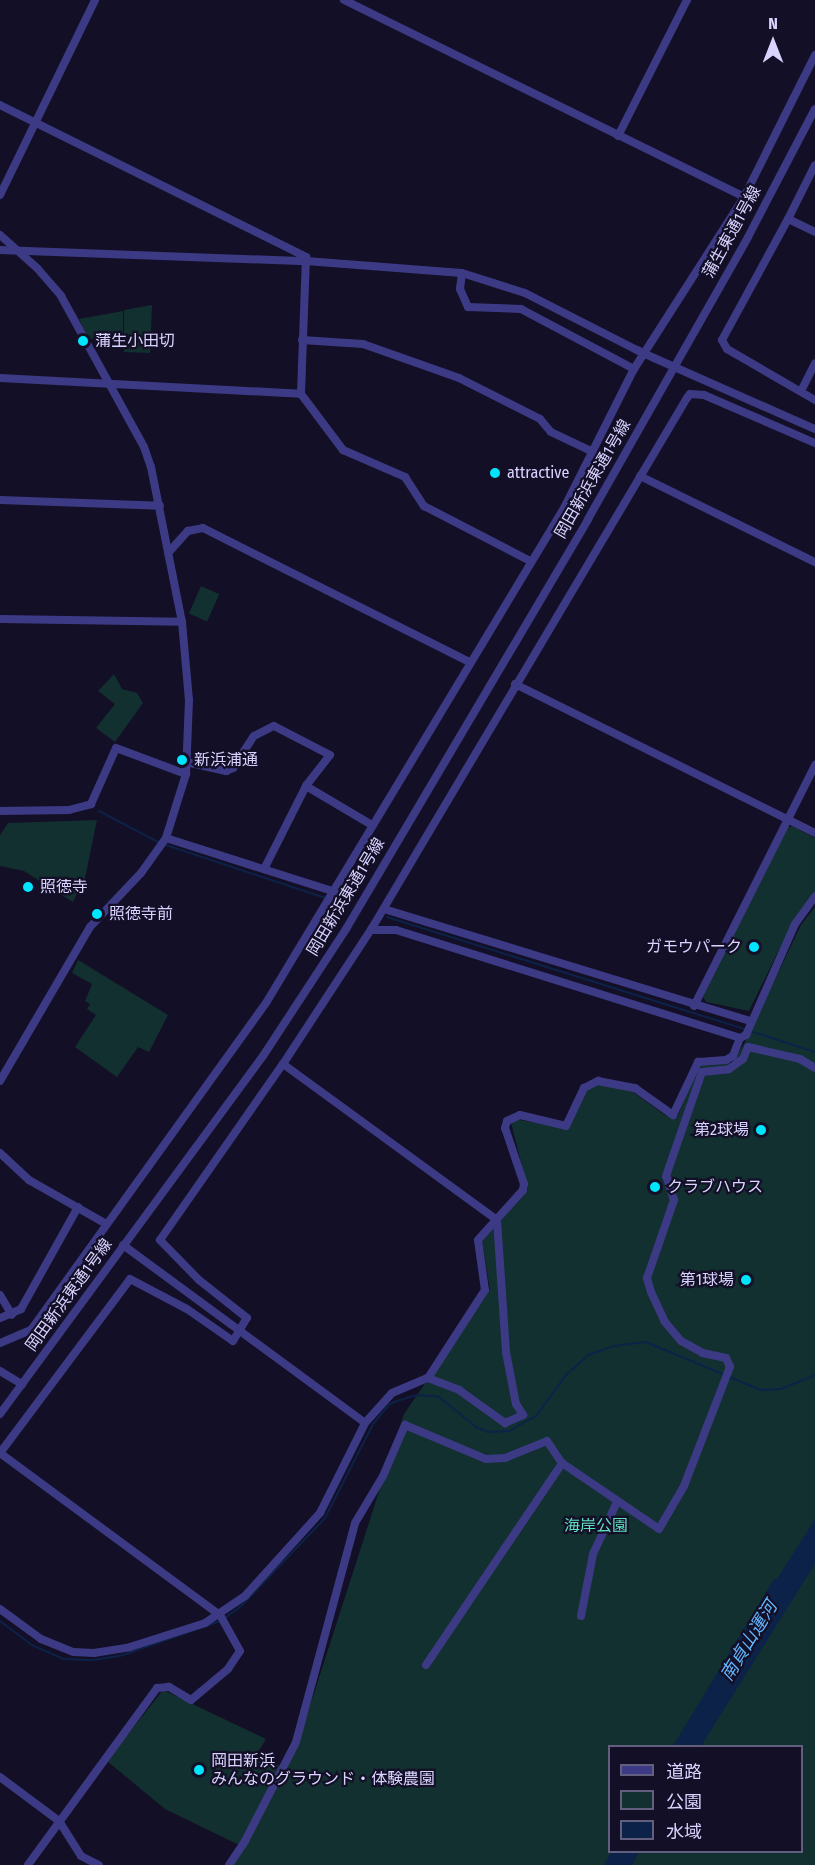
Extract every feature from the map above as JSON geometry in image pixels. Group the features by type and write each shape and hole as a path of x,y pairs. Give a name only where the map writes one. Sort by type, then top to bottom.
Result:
{"street":[{"path":"0,195 95,0"},
{"path":"344,0 744,197"},
{"path":"618,136 687,0"},
{"path":"0,1343 31,1330 228,1058 332,897 372,825 593,452 634,369 744,197 815,55"},
{"path":"0,105 306,257 301,394 344,450 405,477 424,506 530,561"},
{"name":"蒲生東通1号線","path":"674,367 815,109"},
{"path":"815,165 722,340 727,349 815,400"},
{"path":"788,219 815,232"},
{"path":"0,235 61,296 107,384 144,447 160,506 182,622 189,700 186,774 163,843 90,927 0,1081"},
{"path":"0,250 306,261 462,273 525,293 654,358 815,429"},
{"path":"462,273 460,289 468,307 521,309 634,369"},
{"path":"302,340 363,344 459,378 540,419 551,432 593,452"},
{"name":"岡田新浜東通1号線","path":"0,1414 263,1056 346,929 674,367"},
{"path":"801,391 813,367"},
{"path":"0,378 301,394"},
{"path":"27,1865 157,1688 169,1687 191,1700 233,1664 240,1651 221,1616 0,1453 130,1279 187,1309 233,1341 247,1318 199,1280 160,1240 283,1064 384,909 515,684 690,394 704,395 815,443"},
{"path":"640,476 815,562"},
{"path":"0,500 160,506"},
{"path":"168,553 188,531 203,528 470,662"},
{"path":"0,619 182,622"},
{"path":"515,684 815,833"},
{"path":"186,762 220,770 233,768 254,736 274,726 330,755 306,786 264,869"},
{"path":"0,811 69,810 91,804 116,748 186,774"},
{"path":"694,1006 815,765"},
{"path":"306,786 372,825"},
{"path":"163,843 264,869 332,897"},
{"path":"0,1609 41,1639 74,1652 94,1653 130,1647 221,1616 244,1596 320,1513 365,1423 392,1393 428,1378 485,1290 478,1240 523,1190 505,1128 513,1116 566,1126 584,1088 592,1082 611,1080 654,1098 673,1115 698,1062 726,1060 733,1056 795,924 815,896"},
{"path":"384,909 749,1023"},
{"path":"370,930 396,930 743,1037"},
{"path":"229,1865 245,1840 296,1742 355,1523 383,1476 405,1425 486,1459 505,1458 547,1441 562,1463 659,1529 684,1486 729,1369 726,1358 703,1353 681,1341 665,1322 651,1292 647,1278 674,1200 666,1176 702,1072 729,1069 743,1059 748,1047 800,1059 815,1068"},
{"path":"283,1064 497,1220"},
{"path":"0,1153 29,1180 106,1224"},
{"path":"0,1318 21,1310 78,1207"},
{"path":"428,1378 459,1390 505,1423 523,1415 516,1404 506,1352 497,1220"},
{"path":"123,1245 365,1423"},
{"path":"0,1295 12,1315"},
{"path":"0,1371 22,1384"},
{"path":"426,1665 562,1463"},
{"path":"581,1616 593,1554 617,1502"},
{"path":"0,1777 59,1821 81,1856 99,1865"}],"green space":[{"path":"152,305 150,353 124,352 124,310"},
{"path":"123,311 123,337 89,339 79,319"},
{"path":"201,586 219,594 207,622 189,613"},
{"path":"114,674 122,689 137,693 143,703 115,742 96,728 115,704 98,691"},
{"path":"97,820 85,878 73,902 24,871 0,866 0,835 8,823"},
{"name":"ガモウパーク","path":"792,826 815,838 815,892 795,917 749,1011 706,1002 703,997 787,828"},
{"name":"海岸公園","path":"815,907 815,1865 232,1865 298,1743 404,1414 490,1289 482,1242 528,1189 511,1123 515,1119 568,1129 587,1089 601,1083 630,1090 665,1115 677,1118 699,1065 732,1063 745,1042 801,925"},
{"path":"78,960 168,1015 149,1052 138,1047 117,1077 75,1047 96,1015 87,1009 90,1004 85,1001 92,984 72,973"},
{"name":"岡田新浜 みんなのグラウンド・体験農園","path":"163,1690 266,1739 256,1755 280,1766 239,1845 165,1809 107,1761"}],"water":[{"name":"南貞山運河","path":"815,1519 815,1564 702,1745 674,1745 774,1579 777,1579"},
{"path":"610,1853 638,1853 632,1865 604,1865"}],"waterway":[{"path":"99,811 160,843"},
{"path":"166,845 325,898"},
{"path":"331,899 340,902"},
{"path":"387,917 745,1029"},
{"path":"750,1031 815,1052"},
{"path":"225,1618 242,1605 325,1518 373,1424 390,1404 418,1395 439,1397 476,1427 488,1432 509,1431 536,1416 566,1375 588,1355 614,1346 646,1342 761,1390 781,1389 815,1375"},
{"path":"0,1621 32,1645 63,1659 93,1660 123,1655 220,1621"}],"place":[{"name":"蒲生小田切","path":"83,341"},
{"name":"attractive","path":"495,473"},
{"name":"新浜浦通","path":"182,760"},
{"name":"照徳寺","path":"28,887"},
{"name":"照徳寺前","path":"97,914"},
{"name":"ガモウパーク","path":"754,947"},
{"name":"第2球場","path":"761,1130"},
{"name":"クラブハウス","path":"655,1187"},
{"name":"第1球場","path":"746,1280"},
{"name":"岡田新浜 みんなのグラウンド・体験農園","path":"199,1770"}]}
